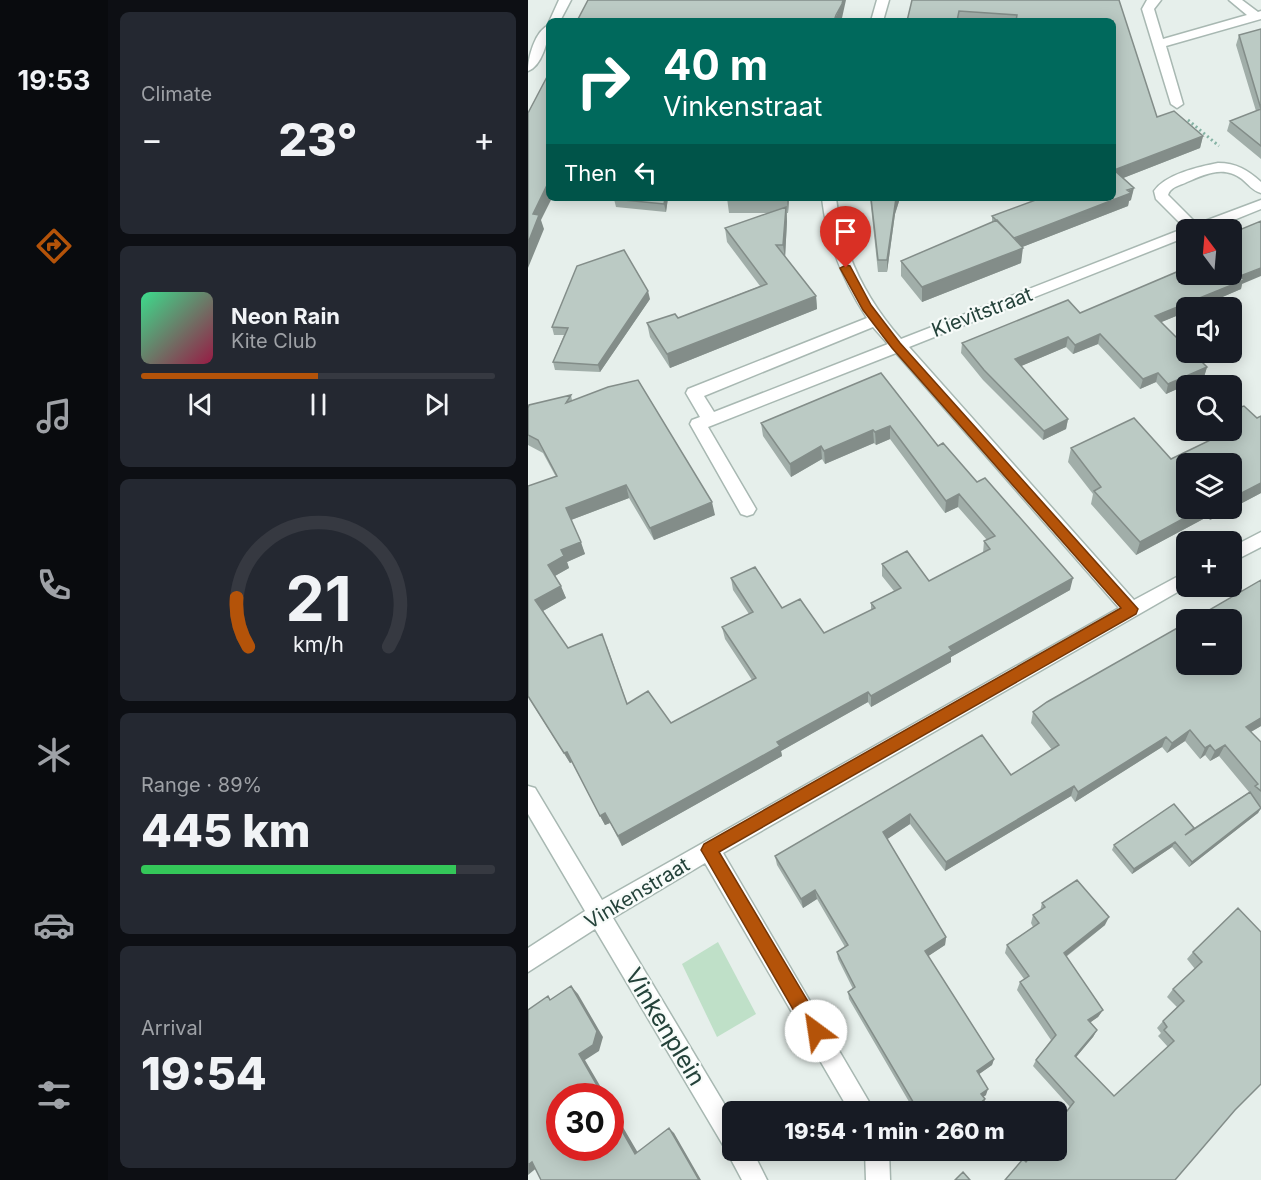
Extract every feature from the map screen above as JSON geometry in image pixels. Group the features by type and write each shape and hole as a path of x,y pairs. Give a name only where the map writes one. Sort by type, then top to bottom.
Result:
{"street":[{"path":"556,18 566,0"},
{"path":"878,18 883,0"},
{"path":"1155,0 1150,3 1148,9 1177,104"},
{"path":"1235,0 1258,16"},
{"path":"1159,44 1258,16"},
{"path":"528,67 546,34"},
{"path":"1184,219 1165,201 1161,191 1166,186 1213,168 1233,168 1261,189"},
{"path":"830,201 836,235 846,268 876,320 1131,609"},
{"path":"1221,219 1261,204"},
{"name":"Kievitstraat","path":"710,420 1176,236"},
{"path":"747,509 698,424 710,420 694,393 876,320"},
{"path":"1242,549 1261,539"},
{"name":"Vinkenstraat","path":"528,961 599,914 709,850 1176,584"},
{"name":"Vinkenplein","path":"528,795 722,1123"},
{"path":"709,850 857,1101"},
{"path":"744,1161 755,1180"},
{"path":"877,1161 878,1180"}],"path":[{"path":"1177,104 1180,114 1232,157 1233,168"}],"green space":[{"path":"718,942 756,1014 717,1037 682,964"}],"building":[{"path":"588,0 843,0 835,18 579,18"},
{"path":"912,0 1119,0 1157,117 1174,111 1203,136 1116,169 1116,18 1016,18 1017,15 959,11 958,18 908,18"},
{"path":"1261,29 1261,109 1239,35"},
{"path":"546,79 546,187 533,214 539,215 528,243 528,113"},
{"path":"1261,109 1261,146 1230,121"},
{"path":"1116,172 1134,188 1127,190 1131,193 1116,199"},
{"path":"634,201 664,201 664,204"},
{"path":"871,201 896,201 887,260 878,260"},
{"path":"1033,201 1110,201 1014,238 992,216"},
{"path":"786,207 783,245 776,245 816,296 667,354 647,323 675,314 678,318 767,284 725,228"},
{"path":"997,220 1023,248 922,287 901,261"},
{"path":"1261,221 1261,268 1242,275 1242,229"},
{"path":"624,250 648,291 598,365 553,362 568,328 552,327 577,266"},
{"path":"1176,272 1176,285 1232,285 1202,297 1176,297 1176,308 1155,316 1176,337 1176,363 1203,363 1207,367 1189,375 1176,375 1176,381 1168,384 1158,373 1143,379 1100,334 1075,345 1068,337 1015,359 1068,419 1044,431 984,370 962,343 1068,300 1080,313"},
{"path":"881,373 938,446 943,443 977,482 985,478 1073,578 949,647 952,651 871,696 868,692 777,742 780,746 618,836 605,813 600,816 567,752 564,753 528,696 528,486 557,476 538,440 528,435 529,405 571,395 566,403 608,387 638,380 712,502 650,528 626,485 566,508 581,542 561,550 564,556 548,565 561,586 535,600 568,648 602,634 627,704 648,691 671,723 756,678 722,627 753,612 731,578 755,567 782,608 800,599 824,633 875,608 871,603 901,588 882,564 907,551 929,581 990,549 984,541 995,536 959,494 946,501 890,426 875,432 873,430 824,451 821,446 790,464 761,423"},
{"path":"1242,407 1257,418 1261,416 1261,483 1242,493 1242,453 1183,453 1208,441 1242,441"},
{"path":"1134,418 1171,459 1176,457 1176,519 1183,519 1140,542 1094,491 1101,487 1071,448"},
{"path":"1261,580 1261,718 1246,727 1261,742 1261,791 1255,786 1258,784 1225,745 1215,751 1210,745 1205,748 1190,730 1172,743 1166,737 1078,792 1074,786 946,862 910,814 883,832 946,937 925,951 994,1059 977,1071 988,1089 981,1094 985,1099 983,1101 912,1101 848,992 855,987 837,952 848,945 815,890 801,899 775,856 982,735 1011,775 1059,745 1033,712 1176,629 1176,675 1242,675 1242,609 1211,609 1232,597 1242,597 1242,591"},
{"path":"1250,792 1261,808 1192,862 1175,842 1134,869 1114,845 1174,804 1194,828 1185,835"},
{"path":"1077,880 1109,917 1064,953 1103,1010 1088,1020 1097,1030 1075,1056 1114,1096 1174,1041 1164,1030 1167,1027 1163,1021 1184,1001 1173,989 1202,962 1193,952 1238,908 1261,932 1261,1084 1235,1110 1175,1180 1005,1180 1021,1161 1067,1161 1067,1111 1074,1102 1036,1060 1056,1035 1020,982 1029,976 1007,945 1039,923 1033,915 1045,907 1042,903"},
{"path":"571,986 597,1031 593,1045 579,1054 596,1083 546,1083 546,1161 624,1161 624,1135 635,1154 669,1128 699,1180 541,1180 532,1162 528,1165 528,1010 548,996 550,1000"},
{"path":"963,1172 970,1180 955,1180"}],"route":[{"path":"816,1031 709,850 1131,609 896,345 867,307 846,268"}]}
